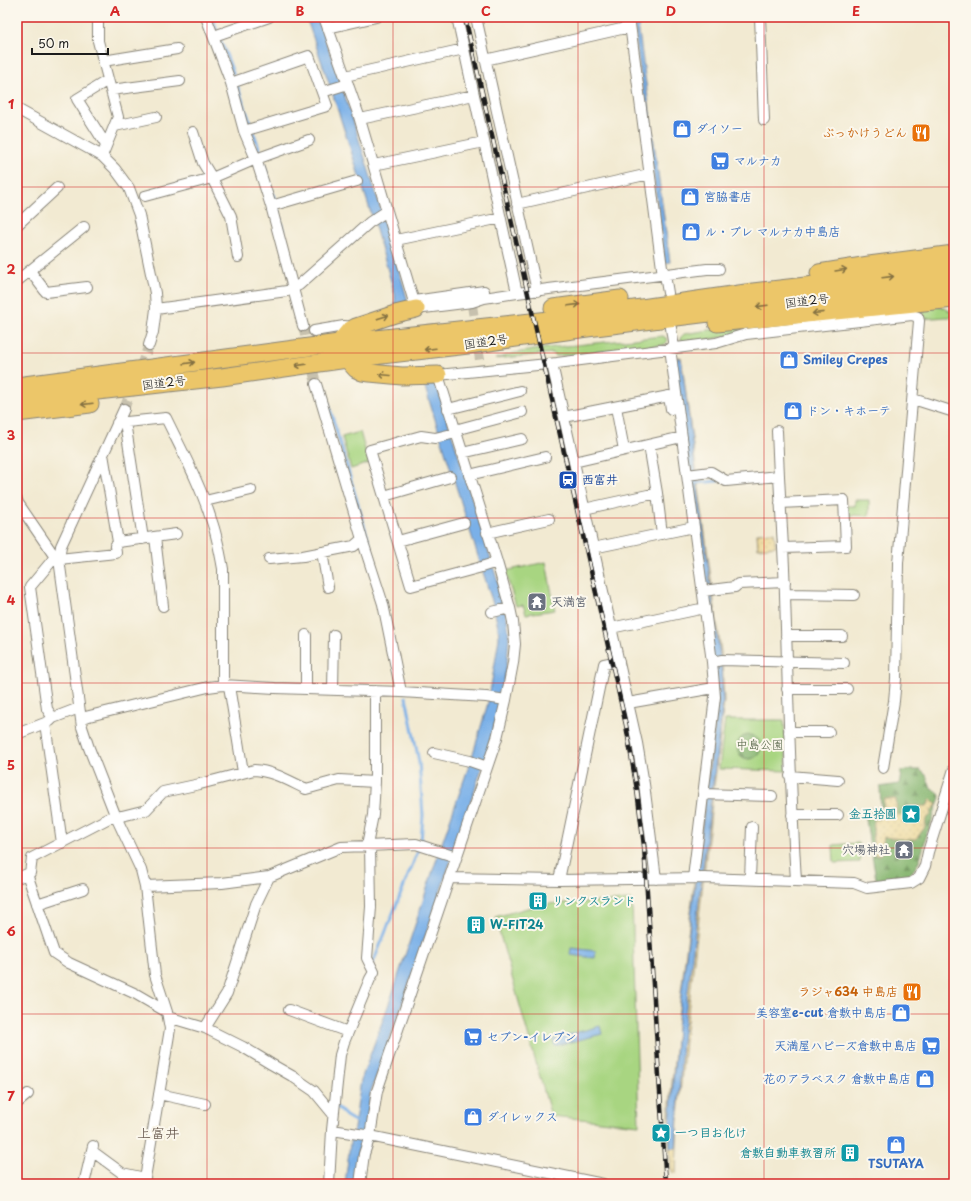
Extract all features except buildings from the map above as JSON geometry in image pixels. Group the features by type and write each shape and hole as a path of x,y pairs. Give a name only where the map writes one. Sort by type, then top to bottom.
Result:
{"highway":[{"path":"384,338 464,321 557,307 804,276 869,265 954,254"},
{"name":"国道2号","path":"17,400 222,377 347,359 468,345 753,292 954,269"},
{"name":"国道2号","path":"17,386 384,338 586,322 954,283"},
{"path":"468,345 511,346 954,299"},
{"path":"339,344 349,331 356,327 395,314 415,305"},
{"path":"347,359 356,369 362,372 402,376 438,375"},
{"path":"17,374 122,363 150,369"},
{"path":"17,413 99,403 222,377"}],"street":[{"path":"98,17 98,41 118,117 102,156"},
{"path":"206,17 249,129 256,159 272,206 295,287 303,326"},
{"path":"214,36 269,17"},
{"path":"324,17 345,82 360,120 374,165 385,212 396,240 415,305"},
{"path":"328,28 376,17"},
{"path":"457,17 517,293"},
{"path":"476,17 536,291"},
{"path":"760,17 764,120"},
{"path":"485,60 629,22 662,268 665,275 668,293"},
{"path":"104,61 177,49"},
{"path":"326,91 345,82 464,49"},
{"path":"231,83 309,56 326,91 327,106 249,129"},
{"path":"106,145 77,99 110,85 180,81"},
{"path":"360,120 474,95"},
{"path":"17,108 102,156 115,169 129,188 139,215 155,293 156,309 153,332 149,345"},
{"path":"115,126 156,117"},
{"path":"193,132 203,163 231,216 238,257"},
{"path":"144,196 212,178 256,159 309,140"},
{"path":"374,165 484,142"},
{"path":"517,204 649,174"},
{"path":"272,206 357,181"},
{"path":"17,225 57,188"},
{"path":"156,309 286,291 295,287 373,220 385,212"},
{"path":"396,240 501,218"},
{"path":"17,281 84,227"},
{"path":"415,305 472,303 484,298 517,293 708,269 719,269"},
{"path":"30,271 46,292 87,287"},
{"path":"415,305 484,291"},
{"path":"360,1184 364,1154 377,1091 485,767 497,738 513,663 515,644 513,622 495,563 488,533 454,432 438,375 482,369 552,364 716,343 746,334 915,315 918,317 919,321 913,399 898,563 896,679 894,701 882,768"},
{"path":"314,331 344,326 356,327"},
{"path":"671,328 678,438"},
{"path":"552,364 637,743 644,784 656,879"},
{"path":"316,384 383,604 400,692"},
{"path":"448,409 520,391"},
{"path":"564,417 669,396 678,438 692,474 694,527 707,591 706,608 717,661 708,794 698,878"},
{"path":"913,399 954,412"},
{"path":"616,407 624,450"},
{"path":"62,843 49,720 30,587 57,558 103,454 121,423 124,409"},
{"path":"495,563 411,586 370,450 421,436 435,438 440,437 522,412"},
{"path":"121,423 166,418 205,501 212,520 220,550 223,569 226,686 242,772"},
{"path":"121,423 144,539"},
{"path":"777,431 785,582 790,776 796,880"},
{"path":"574,462 678,438"},
{"path":"462,453 522,439"},
{"path":"649,445 662,534"},
{"path":"103,454 118,542 176,534"},
{"path":"469,476 545,457"},
{"path":"692,474 711,472 726,480 779,476"},
{"path":"384,496 450,477"},
{"path":"205,501 251,490"},
{"path":"584,509 657,493"},
{"path":"780,503 844,500 846,546 783,548"},
{"path":"17,502 57,558 82,727 116,817 141,870 155,975 168,1015 170,1029 144,1181 122,1173 92,1148 84,1184"},
{"path":"488,533 549,519"},
{"path":"398,542 464,523"},
{"path":"593,548 694,527"},
{"path":"155,537 163,606"},
{"path":"269,559 354,546 362,539"},
{"path":"57,558 116,553 115,546"},
{"path":"322,552 328,587"},
{"path":"707,591 735,587 738,584 785,582"},
{"path":"785,594 854,595"},
{"path":"611,628 706,608"},
{"path":"493,612 508,609"},
{"path":"306,635 306,689"},
{"path":"333,690 334,635"},
{"path":"786,636 842,636"},
{"path":"558,880 604,664 619,661"},
{"path":"717,661 844,663"},
{"path":"81,718 208,687 226,686 400,692 504,700"},
{"path":"628,703 714,688"},
{"path":"787,689 847,689"},
{"path":"329,1184 333,1113 340,1055 370,978 374,972 367,958 371,907 369,845 375,782 375,691"},
{"path":"17,734 79,708"},
{"path":"789,732 829,732"},
{"path":"434,753 470,761 485,767"},
{"path":"449,878 558,880 698,878 796,880 854,883 867,888 911,883 919,878 925,866 954,769"},
{"path":"17,878 30,874 32,858 111,817 146,810 163,792 254,770 268,772 306,789 339,780 375,782"},
{"path":"790,776 838,780"},
{"path":"708,794 772,796"},
{"path":"792,815 838,815"},
{"path":"750,879 752,827"},
{"path":"144,886 222,883 269,877 341,847 416,844 455,857"},
{"path":"27,874 54,953 69,963 136,994 168,1015 205,1028 292,1076 314,1092 333,1113"},
{"path":"205,1028 227,993 256,904 269,877"},
{"path":"37,904 83,889"},
{"path":"289,1010 348,1032"},
{"path":"17,1103 28,1094"},
{"path":"159,1094 205,1104"},
{"path":"332,1130 368,1135 603,1184"}],"green space":[{"path":"925,306 942,307 951,312 952,317 922,319 924,308 851,315 758,328 714,339 685,343 680,338 684,334 759,322 880,309"},
{"path":"663,336 667,341 663,345 556,356 553,353 495,359 515,353 547,348"},
{"path":"360,432 369,463 351,469 342,437"},
{"path":"855,500 869,500 869,516 850,515 850,532 847,532 847,506 855,506"},
{"path":"546,562 555,610 526,614 523,605 516,606 505,571"},
{"name":"中島公園","path":"725,720 784,720 787,771 719,769"},
{"path":"749,735 758,738 761,747 758,756 749,759 740,756 737,747 740,738"},
{"path":"920,770 926,775 931,789 939,793 940,797 929,830 926,834 919,860 913,871 902,878 885,880 876,879 865,812 868,809 881,808 880,787 899,784 901,771"},
{"path":"859,843 860,862 834,863 833,845"},
{"path":"632,900 639,1125 551,1116 495,917 542,904"}],"sand":[{"path":"681,357 722,659 724,701 686,1029 678,1116 676,1174 673,1173 671,1169 668,1125 679,1009 716,700 672,358"},
{"path":"774,532 776,546 758,548 757,533"},
{"path":"884,799 896,799 897,815 908,815 908,806 927,806 931,799 937,805 932,810 931,815 926,819 925,827 916,839 910,840 884,837 881,854 876,856 872,849 874,820 879,819 883,811"}],"water":[{"path":"306,17 317,17 377,196 409,305 395,310 395,295 372,216"},
{"path":"633,17 637,17 670,262 665,263"},
{"path":"681,358 721,664 723,701 682,1041 676,1148 670,1148 670,1125 677,1028 718,701 673,359"},
{"path":"423,381 436,383 505,605 509,637 507,662 499,707 485,759 404,999 371,1091 364,1137 358,1151 355,1184 345,1184 351,1135 353,1135 361,1080 392,995 472,757 488,703 499,638 493,604"},
{"path":"571,948 596,951 595,958 570,955"},
{"path":"600,1026 602,1034 555,1046 553,1039"}],"waterway":[{"path":"212,17 233,73"},
{"path":"236,82 260,151"},
{"path":"264,165 289,254"},
{"path":"323,385 374,559"},
{"path":"696,483 718,481"},
{"path":"406,697 419,762 423,815 421,841"},
{"path":"373,963 418,851"},
{"path":"337,1107 346,1116 358,1123"}],"tunnel":[{"path":"472,305 481,367"},
{"path":"303,326 316,384"},
{"path":"124,409 149,345"}],"railway":[{"path":"465,17 626,725 637,790 644,846 666,1184"}],"place":[{"name":"ダイソー","path":"682,129"},
{"name":"ぶっかけうどん","path":"921,133"},
{"name":"マルナカ","path":"720,161"},
{"name":"宮脇書店","path":"690,197"},
{"name":"ル・ブレ マルナカ中島店","path":"691,232"},
{"name":"Smiley Crepes","path":"789,360"},
{"name":"ドン・キホーテ","path":"793,411"},
{"name":"西富井","path":"568,480"},
{"name":"天満宮","path":"537,602"},
{"name":"金五拾圓","path":"911,814"},
{"name":"穴場神社","path":"904,850"},
{"name":"リンクスランド","path":"538,901"},
{"name":"W-FIT24","path":"476,925"},
{"name":"ラジャ634 中島店","path":"912,992"},
{"name":"美容室e-cut 倉敷中島店","path":"901,1013"},
{"name":"セブン-イレブン","path":"473,1037"},
{"name":"天満屋ハピーズ倉敷中島店","path":"931,1046"},
{"name":"花のアラベスク 倉敷中島店","path":"925,1079"},
{"name":"ダイレックス","path":"473,1117"},
{"name":"一つ目お化け","path":"661,1133"},
{"name":"TSUTAYA","path":"896,1145"},
{"name":"倉敷自動車教習所","path":"850,1153"}],"district":[{"name":"上富井","path":"158,1133"}]}
